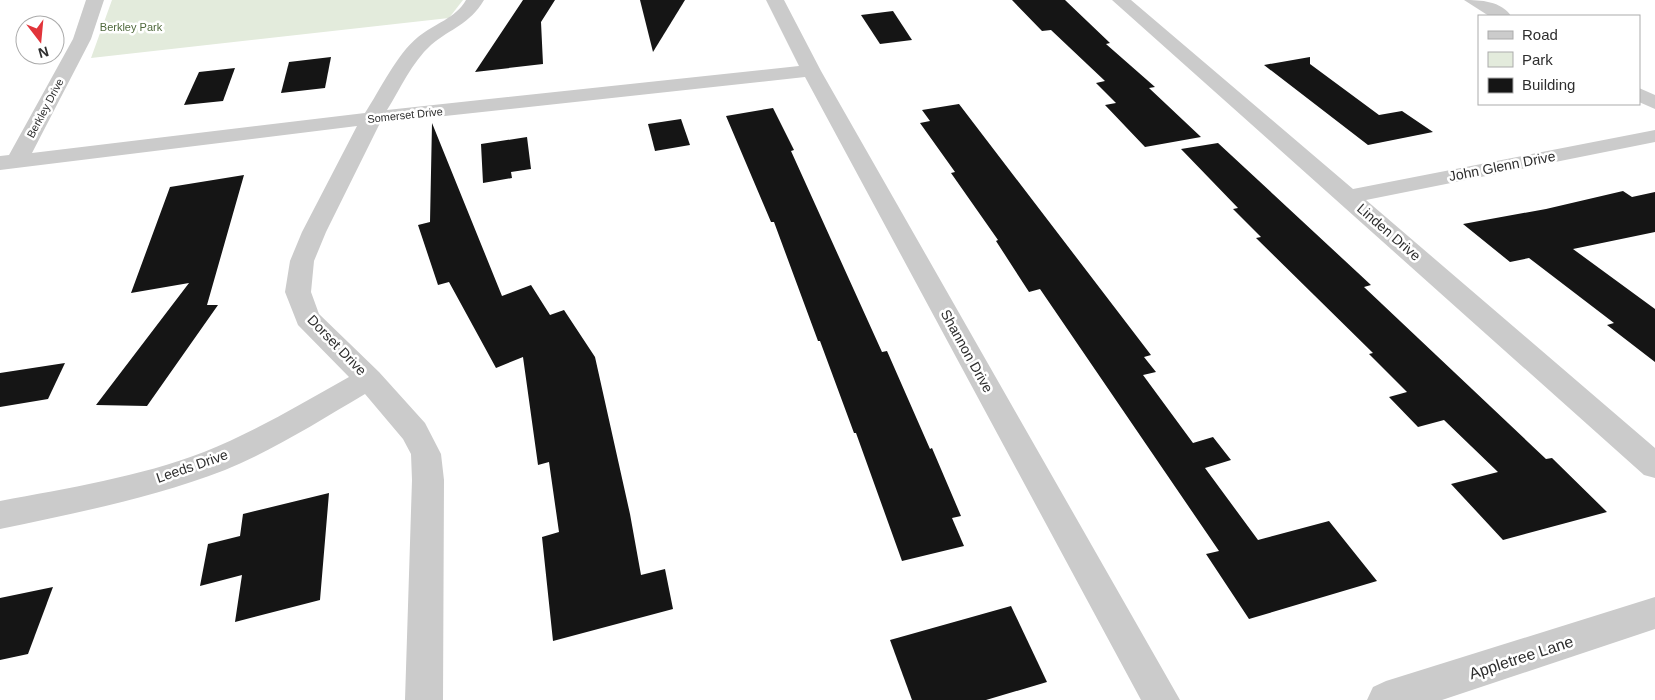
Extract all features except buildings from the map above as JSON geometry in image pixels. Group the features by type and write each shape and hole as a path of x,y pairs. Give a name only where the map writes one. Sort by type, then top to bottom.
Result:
{"street":[{"name":"Berkley Drive","path":"8,162 82,39 96,0"},
{"name":"Dorset Drive","path":"424,700 428,480 426,454 414,432 369,379 307,318 298,292 302,261 314,232 372,118 414,51 425,41 468,12 475,0"},
{"name":"Shannon Drive","path":"775,0 811,70 1161,700"},
{"name":"Linden Drive","path":"1121,0 1655,466"},
{"path":"1473,0 1500,15"},
{"name":"Somerset Drive","path":"8,162 372,118 811,70"},
{"path":"1640,95 1655,103"},
{"name":"John Glenn Drive","path":"1348,197 1655,136"},
{"name":"Leeds Drive","path":"0,515 157,479 214,460 265,437 369,379"},
{"name":"Appletree Lane","path":"1386,700 1655,613"}],"green space":[{"name":"Berkley Park","path":"112,0 463,0 449,18 91,58"}]}
